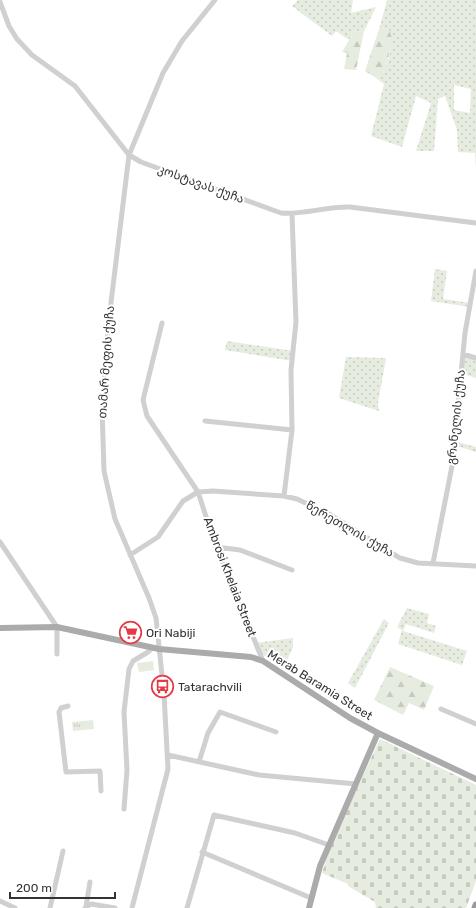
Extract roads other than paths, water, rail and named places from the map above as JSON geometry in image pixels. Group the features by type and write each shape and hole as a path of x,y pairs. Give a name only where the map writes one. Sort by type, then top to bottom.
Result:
{"main road":[{"name":"Merab Baramia Street","path":"0,628 58,627 157,648 239,655 263,661 350,718 378,733 476,779"},
{"path":"309,908 316,876 378,733"}],"street":[{"name":"თამარ მეფის ქუჩა","path":"132,908 165,781 168,755 157,648 156,618 149,598 114,519 104,471 102,407 109,312 129,155 163,73 182,41 214,0"},
{"name":"კოსტავას ქუჩა","path":"0,2 9,26 20,44 32,55 75,86 129,155 141,162 281,213 292,214 335,207 350,207 476,223"},
{"path":"284,496 292,430 291,370 296,322 292,214"},
{"name":"გრანელის ქუჩა","path":"433,563 452,466 463,354 476,271"},
{"name":"Ambrosi Khelaia Street","path":"162,324 143,400 143,406 147,416 198,492 216,547 263,661"},
{"path":"463,354 476,358"},
{"path":"205,421 292,430"},
{"name":"წერეთლის ქუჩა","path":"198,492 213,491 284,496 302,501 329,514 400,558 418,563 476,566"},
{"path":"130,555 158,537 183,501 198,492"},
{"path":"0,542 58,627 57,654"},
{"path":"216,547 240,550 292,570"},
{"path":"124,809 127,770 124,712 129,669 133,661 157,648"},
{"path":"68,706 61,708 59,712 66,772 100,771 101,791"},
{"path":"442,709 476,724"},
{"path":"199,762 208,733 220,712 276,732"},
{"path":"168,755 259,775 356,784"},
{"path":"187,908 202,852 214,815 295,834 329,845"},
{"path":"50,908 63,851"},
{"path":"202,852 311,898"},
{"path":"85,907 90,882"},
{"path":"0,901 15,908"},
{"path":"85,907 91,904 115,908"}],"place":[{"name":"Ori Nabiji","path":"131,633"},
{"name":"Tatarachvili","path":"163,687"}]}
